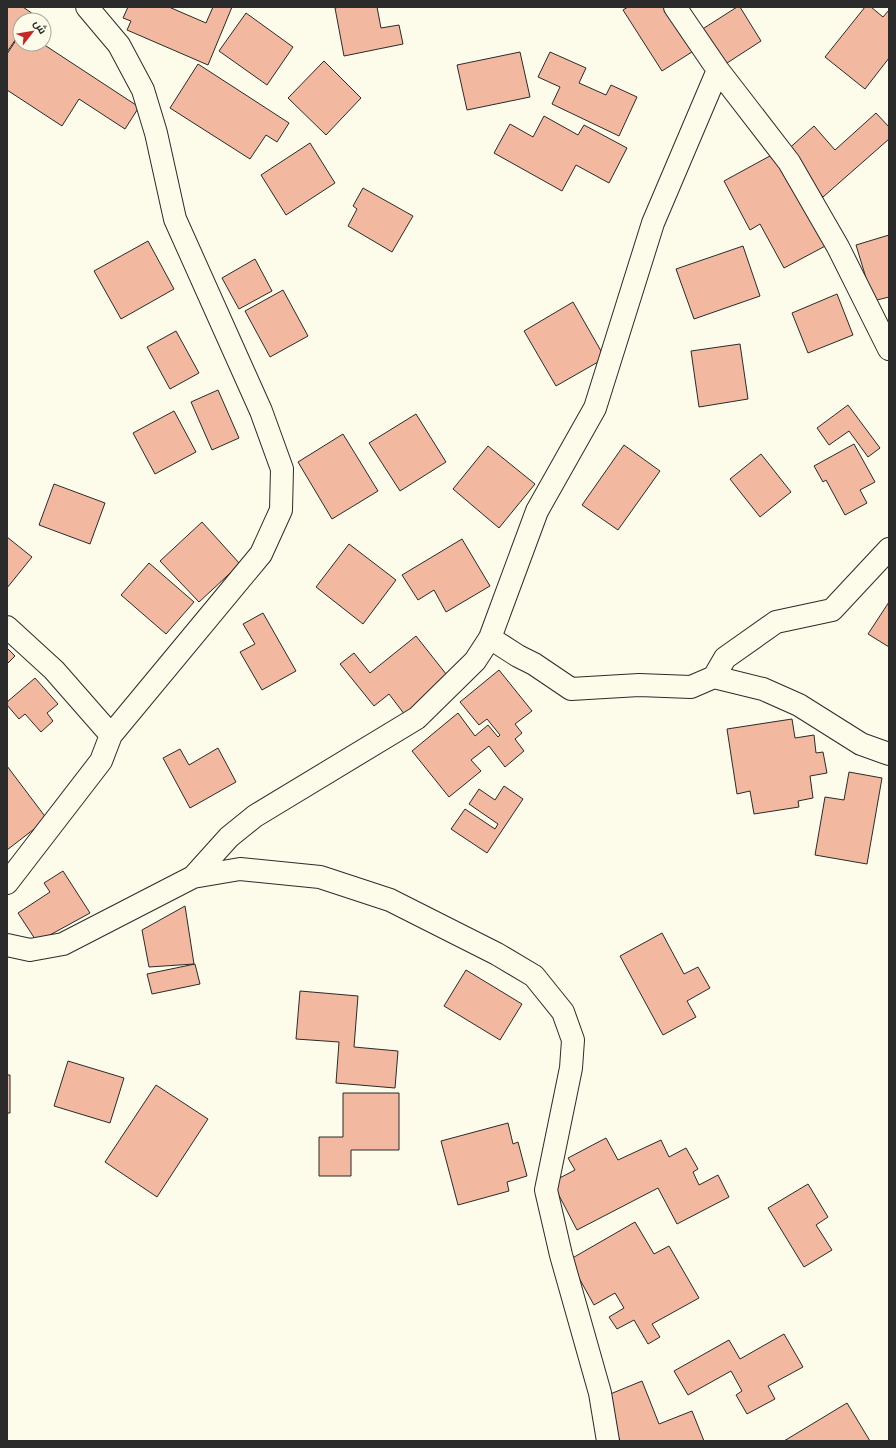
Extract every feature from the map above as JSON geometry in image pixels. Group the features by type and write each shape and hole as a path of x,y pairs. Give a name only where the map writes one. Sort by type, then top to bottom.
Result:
{"street":[{"path":"7,883 101,761 112,735 262,554 282,510 282,469 261,411 175,219 156,132 143,90 119,45 87,7"},
{"path":"675,7 718,70 789,162 838,247 889,349"},
{"path":"193,877 229,837 255,816 417,718 475,661 490,638 537,511 595,408 653,223 718,70"},
{"path":"490,638 518,656 534,664 571,690 639,685 691,687 714,677 725,658 776,622 832,610 889,549"},
{"path":"7,627 54,670 112,735"},
{"path":"714,677 763,689 799,705 861,744 889,754"},
{"path":"7,945 30,950 63,944 193,877 240,869 320,877 390,900 498,954 534,976 563,1012 573,1040 571,1068 546,1190 561,1255 600,1393 608,1441"}],"building":[{"path":"7,7 23,7 30,12 12,12 12,45 7,52"},
{"path":"128,7 169,7 206,23 213,7 232,7 208,65 127,30 131,21 123,18"},
{"path":"377,7 381,28 399,25 403,44 344,56 335,8"},
{"path":"628,7 668,7 695,50 662,71 623,10"},
{"path":"737,7 740,7 761,41 724,65 701,30"},
{"path":"865,7 871,7 883,17 889,10 889,58 865,89 825,57"},
{"path":"246,13 293,47 267,85 219,51"},
{"path":"12,46 12,52 52,52 52,50 139,107 125,129 79,99 62,126 7,90 7,54"},
{"path":"520,52 530,97 467,110 457,65"},
{"path":"550,52 586,68 579,83 606,95 611,85 637,97 619,136 552,104 560,87 538,77"},
{"path":"324,61 361,98 326,135 288,98"},
{"path":"198,64 289,123 277,142 266,135 250,159 170,108"},
{"path":"876,113 889,127 889,139 823,197 784,153 814,126 835,150"},
{"path":"544,116 578,135 584,125 627,148 609,183 576,165 562,191 494,153 510,124 533,137"},
{"path":"310,143 335,183 286,215 261,175"},
{"path":"779,151 829,244 784,268 760,224 750,230 724,181"},
{"path":"363,188 413,216 392,252 348,226 357,209 353,206"},
{"path":"889,235 889,297 873,301 856,245"},
{"path":"148,241 174,289 121,319 94,271"},
{"path":"743,246 760,296 694,319 676,269"},
{"path":"255,259 272,291 239,309 222,278"},
{"path":"283,290 308,336 270,357 245,311"},
{"path":"837,294 853,335 808,353 792,313"},
{"path":"573,302 605,358 556,386 524,331"},
{"path":"176,331 199,373 170,389 147,347"},
{"path":"740,344 748,399 699,407 691,351"},
{"path":"218,390 239,438 212,450 191,402"},
{"path":"848,405 880,448 868,457 849,431 829,445 817,428"},
{"path":"174,411 196,452 155,474 133,433"},
{"path":"416,414 446,462 400,491 369,443"},
{"path":"343,434 378,491 332,519 298,462"},
{"path":"854,444 875,482 860,490 867,503 845,515 826,480 823,482 814,466"},
{"path":"624,445 660,471 618,530 582,505"},
{"path":"488,446 535,484 499,528 453,489"},
{"path":"761,454 791,492 760,517 730,479"},
{"path":"54,484 105,503 90,544 39,525"},
{"path":"202,522 240,564 199,602 160,561"},
{"path":"7,537 32,557 7,588"},
{"path":"462,539 490,586 446,612 434,590 418,600 402,575"},
{"path":"349,544 396,580 363,624 316,587"},
{"path":"149,563 194,602 166,634 121,595"},
{"path":"889,602 889,647 868,634"},
{"path":"263,613 296,671 262,690 240,652 255,644 243,624"},
{"path":"416,636 450,679 405,715 389,694 374,706 340,664 354,653 370,673"},
{"path":"7,648 15,656 7,664"},
{"path":"499,670 532,711 515,724 522,733 515,739 524,751 505,767 489,746 471,760 481,771 449,797 412,751 458,713 475,736 488,725 498,737 500,735 487,719 479,725 460,702"},
{"path":"35,678 58,704 47,713 53,721 41,732 25,714 19,719 7,705 7,702"},
{"path":"792,719 795,738 814,735 816,753 823,752 827,773 810,776 813,798 798,801 799,807 754,814 750,791 737,794 727,729"},
{"path":"218,748 236,782 190,808 163,758 180,749 189,765"},
{"path":"7,766 47,819 7,850"},
{"path":"849,772 882,778 867,864 815,855 825,797 844,800"},
{"path":"504,786 523,799 487,853 451,829 465,809 495,829 498,824 469,804 479,789 495,800"},
{"path":"63,871 90,913 37,942 18,913 50,892 44,883"},
{"path":"185,906 194,964 149,967 142,930"},
{"path":"662,933 684,974 698,967 710,988 687,1001 696,1017 663,1035 620,956"},
{"path":"195,964 200,984 152,994 147,974"},
{"path":"466,970 522,1004 500,1040 444,1006"},
{"path":"300,991 358,996 354,1047 398,1051 395,1088 336,1083 339,1042 296,1039"},
{"path":"68,1061 124,1078 110,1123 54,1106"},
{"path":"7,1075 10,1075 10,1113 7,1113"},
{"path":"156,1085 208,1119 157,1197 105,1162"},
{"path":"343,1093 399,1093 399,1150 351,1150 351,1176 319,1176 319,1137 343,1137"},
{"path":"508,1123 513,1144 518,1142 527,1176 507,1182 509,1191 458,1205 441,1141"},
{"path":"606,1138 618,1160 661,1140 669,1157 686,1148 698,1169 693,1172 699,1185 718,1175 729,1197 677,1224 658,1188 577,1230 552,1182 575,1170 568,1158"},
{"path":"808,1184 828,1217 816,1225 832,1250 804,1267 768,1208"},
{"path":"635,1222 654,1254 669,1246 699,1298 652,1324 660,1337 648,1344 634,1320 617,1329 609,1317 624,1308 615,1293 594,1305 569,1260"},
{"path":"784,1334 803,1367 768,1386 775,1399 747,1414 736,1395 742,1391 731,1371 688,1395 674,1371 729,1340 740,1359"},
{"path":"642,1381 659,1424 692,1411 704,1441 620,1441 603,1397"},
{"path":"847,1403 870,1441 784,1441"}]}
